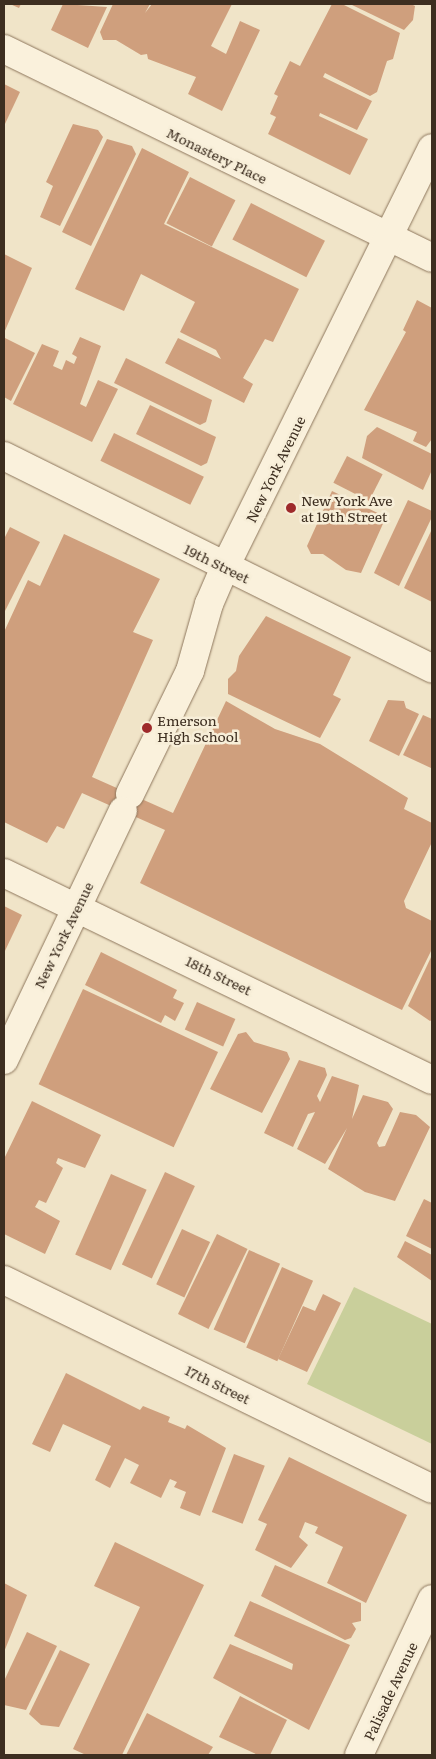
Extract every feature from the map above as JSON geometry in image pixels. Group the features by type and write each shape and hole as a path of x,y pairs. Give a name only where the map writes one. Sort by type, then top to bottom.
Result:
{"street":[{"name":"Monastery Place","path":"4,49 432,258"},
{"name":"New York Avenue","path":"4,1060 75,907 190,671 209,604 225,567 432,148"},
{"name":"19th Street","path":"4,456 432,668"},
{"name":"18th Street","path":"4,873 432,1080"},
{"name":"17th Street","path":"4,1280 432,1489"},
{"name":"Palisade Avenue","path":"360,1755 432,1599"}],"green space":[{"path":"354,1287 432,1324 432,1444 307,1384"}],"building":[{"path":"10,4 21,4 19,8"},
{"path":"63,4 107,7 88,48 51,30"},
{"path":"113,4 150,4 145,13 152,4 232,4 211,46 226,54 240,21 260,30 222,111 188,94 196,77 148,59 147,54 141,55 116,40 103,40 100,32"},
{"path":"332,4 342,4 400,33 393,59 387,61 377,92 370,96 325,73 323,77 372,101 357,130 320,113 319,116 368,139 350,175 268,134 276,117 270,114 278,96 274,94 290,61 300,66"},
{"path":"350,4 411,4 415,6 413,20 404,30"},
{"path":"4,84 20,92 4,126"},
{"path":"73,124 98,130 103,137 60,226 40,217 53,186 46,182"},
{"path":"107,139 132,146 136,154 91,246 62,232"},
{"path":"142,148 189,172 164,224 299,289 273,342 265,339 243,378 253,384 244,403 165,363 178,338 221,359 216,350 180,332 195,302 141,274 124,311 75,289"},
{"path":"190,177 235,200 212,246 166,223"},
{"path":"251,203 325,241 306,277 232,240"},
{"path":"4,254 32,268 4,333"},
{"path":"417,300 432,308 432,439 426,447 413,441 417,432 364,410 406,332 403,330"},
{"path":"80,337 101,346 80,404 86,407 98,380 118,389 92,442 13,404 42,344 59,351 53,366 62,370 66,360 74,364 77,357 72,354"},
{"path":"5,338 35,353 11,401 4,397"},
{"path":"126,358 212,400 206,422 200,425 114,383"},
{"path":"150,405 216,437 207,463 201,466 136,434"},
{"path":"377,427 432,454 432,470 423,490 362,458 367,436"},
{"path":"114,433 204,477 190,505 100,461"},
{"path":"347,456 383,474 369,501 333,483"},
{"path":"332,491 386,517 361,573 346,570 323,554 311,554 307,546"},
{"path":"408,500 432,511 432,517 399,586 374,573"},
{"path":"10,527 40,542 4,613 4,539"},
{"path":"432,529 432,602 404,588"},
{"name":"Emerson High School","path":"64,534 160,579 133,632 153,640 92,777 173,813 226,701 275,729 320,744 408,798 404,809 432,823 432,842 404,901 406,908 432,921 432,949 402,1010 140,883 165,830 82,793 64,829 57,826 47,843 4,822 4,632 28,580 40,586"},
{"path":"266,616 351,657 333,695 341,699 320,738 228,694 228,679 236,671 239,656"},
{"path":"388,700 404,701 406,708 419,714 399,756 369,741"},
{"path":"423,715 432,719 431,768 403,755"},
{"path":"4,906 22,915 4,953"},
{"path":"101,952 177,990 173,998 184,1003 175,1021 165,1015 161,1023 85,985"},
{"path":"432,955 432,1020 430,1021 408,1006"},
{"path":"83,989 218,1052 174,1147 39,1084"},
{"path":"197,1002 235,1019 223,1046 185,1029"},
{"path":"246,1032 254,1042 287,1052 290,1059 262,1113 210,1089 238,1034"},
{"path":"299,1060 325,1068 327,1075 317,1096 320,1102 332,1076 359,1085 352,1119 363,1095 388,1102 393,1109 377,1143 379,1147 385,1146 400,1112 416,1115 430,1127 395,1201 365,1192 328,1169 347,1128 325,1164 297,1149 315,1112 308,1114 293,1147 264,1133"},
{"path":"32,1101 101,1135 85,1168 58,1158 56,1163 63,1168 46,1203 39,1200 35,1207 60,1221 45,1254 4,1234 4,1159"},
{"path":"165,1172 195,1186 152,1278 122,1264"},
{"path":"111,1174 147,1190 111,1270 75,1254"},
{"path":"424,1199 432,1203 432,1249 406,1236"},
{"path":"182,1229 210,1242 184,1297 156,1284"},
{"path":"217,1234 248,1249 209,1329 178,1314"},
{"path":"405,1241 432,1255 432,1281 397,1257"},
{"path":"249,1250 280,1264 245,1343 214,1329"},
{"path":"282,1267 313,1281 277,1361 246,1347"},
{"path":"323,1294 341,1303 307,1372 278,1359 303,1306 315,1311"},
{"path":"66,1373 140,1410 143,1406 170,1417 168,1422 185,1429 187,1425 226,1448 200,1516 180,1508 186,1492 174,1487 177,1482 170,1479 161,1498 130,1483 139,1465 125,1458 110,1488 95,1480 111,1446 63,1424 50,1452 32,1444"},
{"path":"234,1454 265,1466 243,1524 212,1512"},
{"path":"289,1457 407,1515 366,1603 327,1583 343,1547 315,1533 318,1527 305,1522 299,1537 308,1545 291,1568 255,1550 267,1524 258,1520"},
{"path":"115,1542 204,1585 122,1755 86,1755 73,1749 140,1607 94,1586"},
{"path":"275,1565 361,1603 361,1621 352,1623 356,1629 351,1638 345,1640 261,1596"},
{"path":"4,1583 27,1595 4,1652"},
{"path":"250,1601 350,1645 309,1730 213,1678 230,1644 292,1670 293,1664 234,1636"},
{"path":"27,1632 57,1646 26,1710 4,1705 4,1681"},
{"path":"60,1650 90,1664 59,1727 41,1725 29,1714"},
{"path":"240,1696 287,1720 270,1755 258,1755 219,1737"},
{"path":"147,1713 213,1747 208,1755 126,1755"}],"place":[{"name":"New York Ave at 19th Street","path":"291,508"},
{"name":"Emerson High School","path":"147,728"}]}
